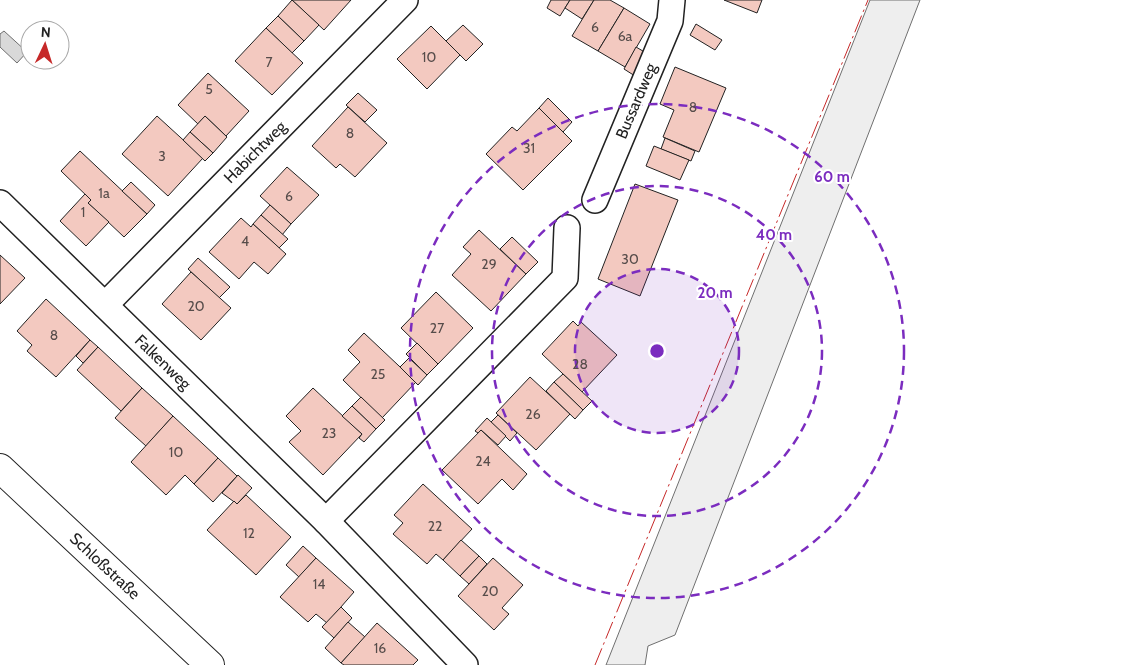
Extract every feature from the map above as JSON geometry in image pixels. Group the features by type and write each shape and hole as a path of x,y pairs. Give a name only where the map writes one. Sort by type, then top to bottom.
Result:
{"main road":[{"name":"Schloßstraße","path":"0,468 210,665"}],"street":[{"name":"Habichtweg","path":"105,305 405,0"},
{"name":"Bussardweg","path":"595,200 670,21 672,0"},
{"name":"Falkenweg","path":"0,203 326,521 465,665"},
{"path":"326,521 565,278 567,228"}],"shaded area":[{"path":"870,0 920,0 675,635 648,646 645,665 606,665"},
{"path":"4,31 20,46 20,60 17,63 0,47 0,34"}],"building":[{"path":"292,0 351,0 324,30"},
{"path":"292,0 319,25 304,41 278,16"},
{"path":"551,0 570,0 560,16 547,8"},
{"path":"570,0 594,0 582,19 565,8"},
{"path":"594,0 610,0 624,8 598,51 572,36"},
{"path":"724,0 762,0 757,13"},
{"path":"624,8 650,24 625,67 598,51"},
{"path":"278,16 304,41 292,53 266,28"},
{"path":"696,24 722,40 715,50 690,35"},
{"path":"463,25 483,44 466,61 446,41"},
{"path":"431,26 460,55 427,89 397,59"},
{"path":"266,28 303,63 272,95 235,61"},
{"path":"636,47 648,54 635,76 624,69"},
{"path":"675,67 726,88 699,152 663,137 674,110 660,104"},
{"path":"208,73 249,111 226,136 205,116 198,124 178,105"},
{"path":"358,93 377,110 365,122 346,105"},
{"path":"548,98 572,122 563,132 539,108"},
{"path":"348,107 387,143 355,177 340,164 336,168 312,146"},
{"path":"539,108 572,141 523,190 486,154 512,127 517,131"},
{"path":"157,116 203,158 168,196 122,154"},
{"path":"205,116 227,137 213,153 190,132"},
{"path":"190,132 213,153 205,161 183,140"},
{"path":"665,138 695,151 691,161 661,149"},
{"path":"654,146 689,160 680,180 646,166"},
{"path":"80,151 147,214 124,237 88,203 91,200 61,171"},
{"path":"287,167 319,195 291,224 260,196"},
{"path":"131,182 155,205 147,214 122,191"},
{"path":"635,184 678,200 640,296 598,279"},
{"path":"85,194 91,200 88,203 109,222 86,246 60,221"},
{"path":"270,205 291,224 282,235 261,215"},
{"path":"261,215 288,239 279,248 253,224"},
{"path":"241,218 251,227 253,224 286,254 268,274 254,262 239,279 209,252"},
{"path":"479,230 526,274 491,311 452,275 471,254 463,247"},
{"path":"512,237 538,262 526,274 500,249"},
{"path":"0,255 25,278 0,304"},
{"path":"198,258 230,287 219,298 188,269"},
{"path":"191,272 231,308 201,340 162,304"},
{"path":"436,292 473,328 438,364 401,328"},
{"path":"46,299 90,340 56,377 27,351 32,345 17,331"},
{"path":"573,321 578,326 581,322 617,355 582,392 542,354"},
{"path":"364,333 416,382 382,418 343,380 360,362 348,350"},
{"path":"90,340 98,347 83,363 76,356"},
{"path":"417,343 438,364 427,375 406,354"},
{"path":"98,347 142,388 121,411 77,370"},
{"path":"409,358 427,375 418,385 400,367"},
{"path":"563,374 592,401 583,410 554,382"},
{"path":"530,377 570,414 536,450 496,413"},
{"path":"554,382 583,410 575,419 546,391"},
{"path":"142,388 173,416 146,446 115,418"},
{"path":"313,388 362,434 323,475 289,442 301,431 286,416"},
{"path":"361,397 385,420 376,429 352,406"},
{"path":"352,406 376,429 364,442 359,438 362,434 342,416"},
{"path":"498,415 517,433 510,441 491,422"},
{"path":"173,416 218,458 194,484 185,475 166,495 131,462"},
{"path":"487,418 506,436 498,445 481,430 478,433 475,431"},
{"path":"481,430 527,474 513,490 502,479 478,504 442,470"},
{"path":"218,458 237,476 213,502 194,484"},
{"path":"238,475 252,488 237,504 222,493"},
{"path":"423,484 472,529 443,560 436,554 427,564 393,534 403,523 394,515"},
{"path":"246,495 291,537 256,575 207,530 234,501 237,504"},
{"path":"461,540 479,556 460,576 443,560"},
{"path":"303,546 316,558 299,577 286,565"},
{"path":"479,556 487,564 469,584 460,576"},
{"path":"316,558 354,592 327,623 316,614 308,622 280,597"},
{"path":"493,558 523,585 502,608 509,614 494,630 458,596"},
{"path":"341,607 352,618 334,638 322,627"},
{"path":"348,622 365,637 341,663 325,648"},
{"path":"377,623 418,660 413,665 344,665 341,663"}],"power":[{"path":"595,665 868,0"}]}
